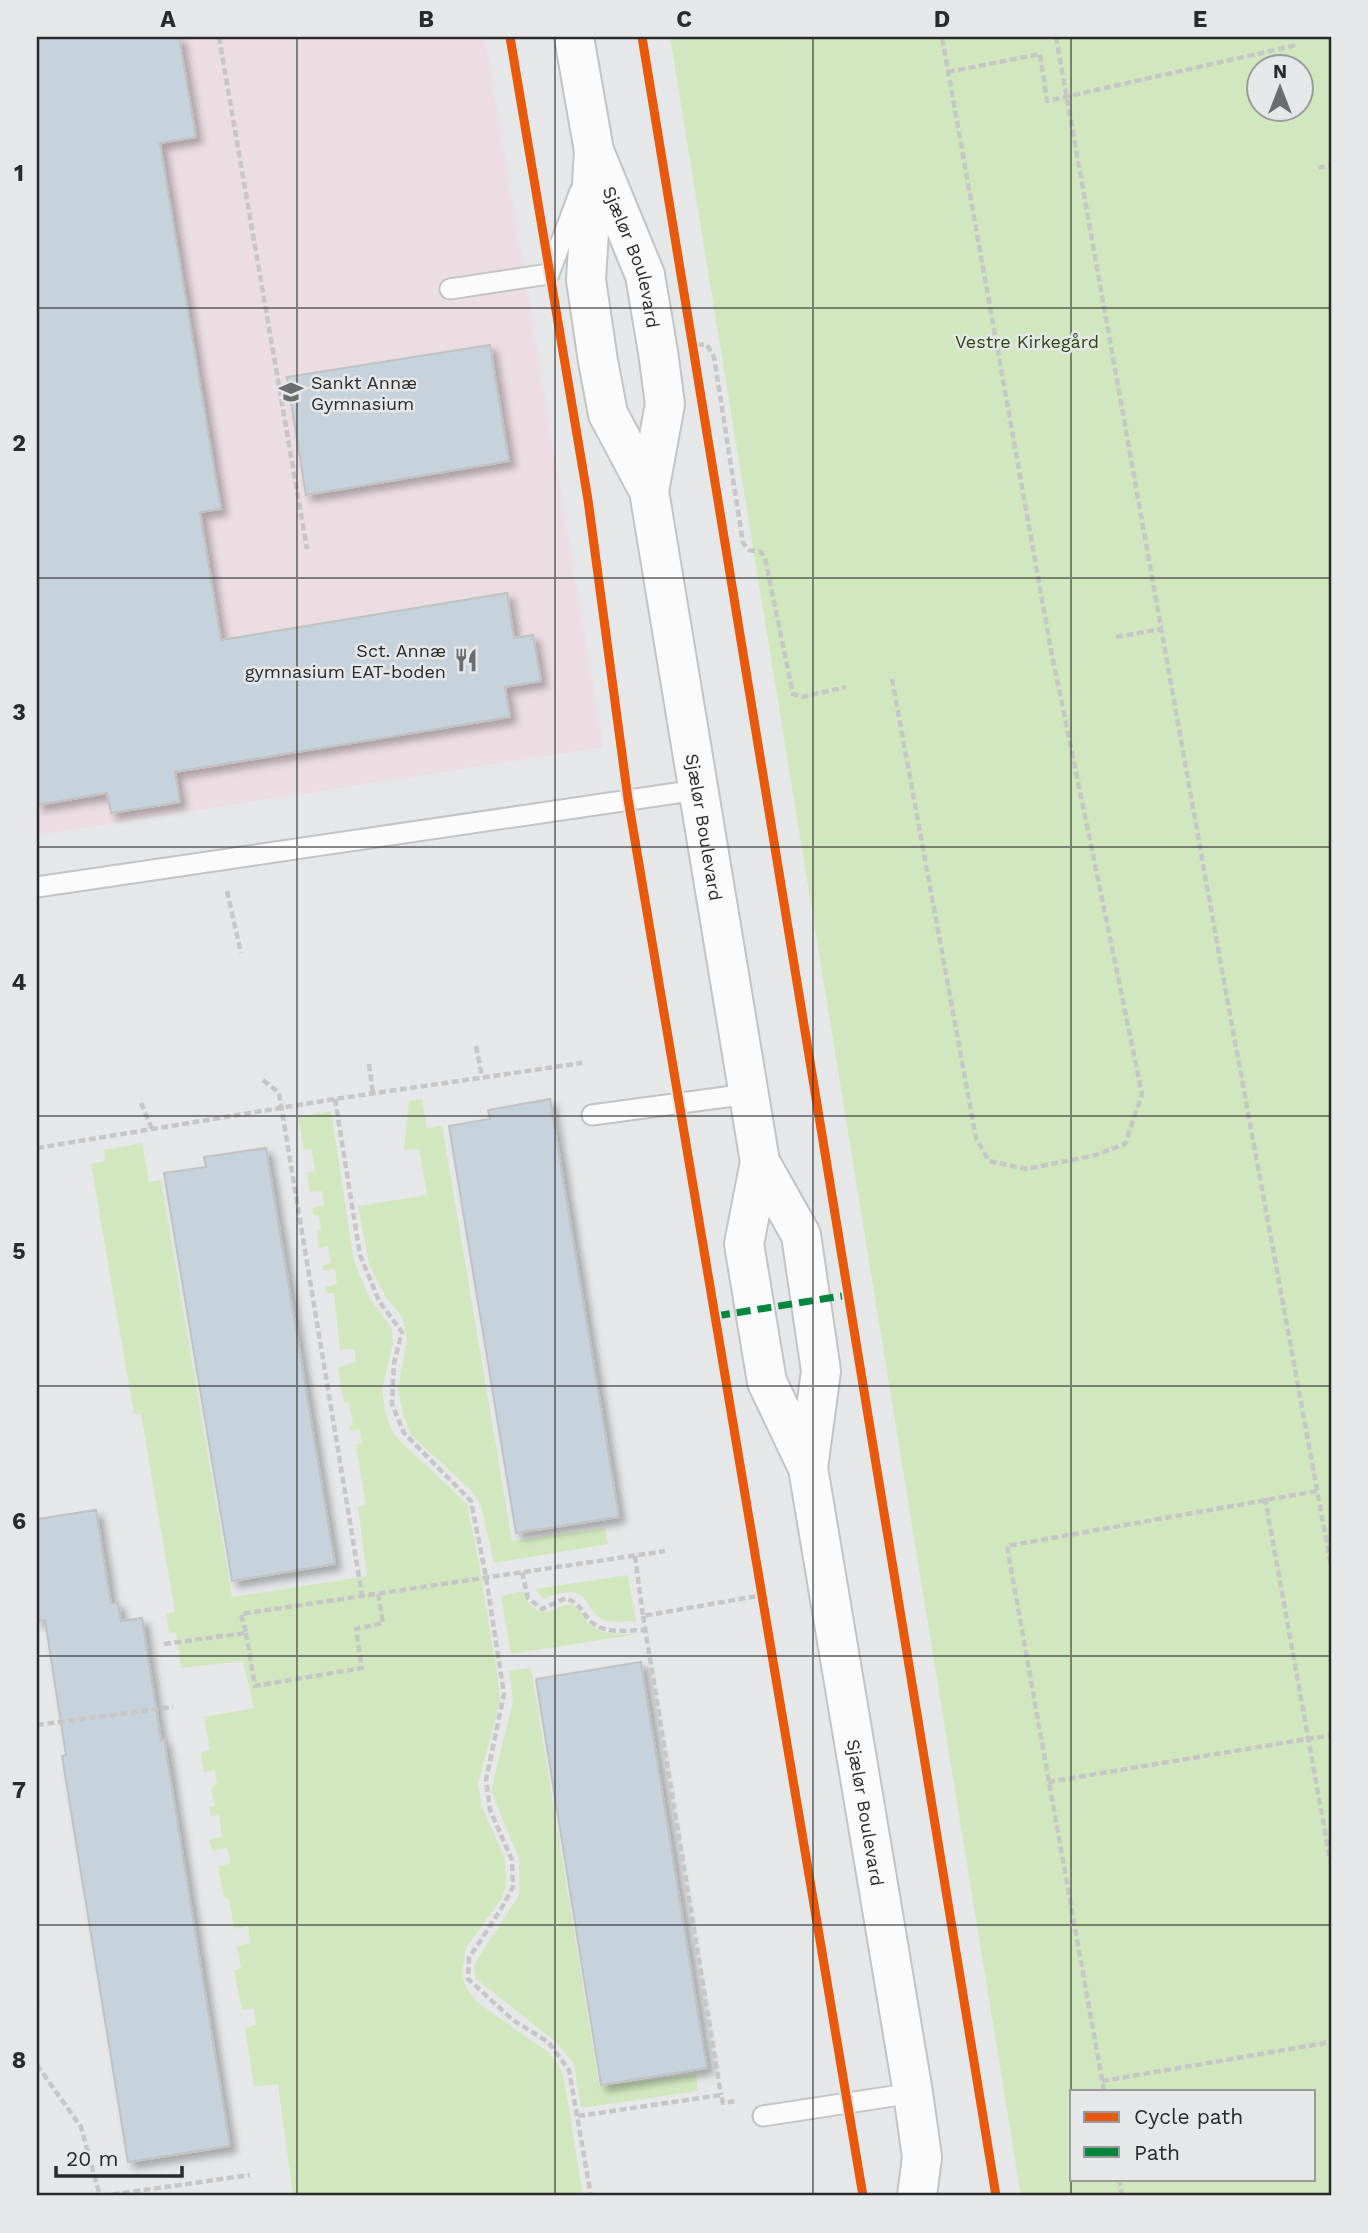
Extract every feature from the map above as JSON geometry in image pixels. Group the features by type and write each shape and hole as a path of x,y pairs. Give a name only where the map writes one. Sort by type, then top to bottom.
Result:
{"street":[{"name":"Sjælør Boulevard","path":"574,37 594,151 645,275 658,352 666,404 649,491"},
{"name":"Sjælør Boulevard","path":"594,151 586,279 608,414 649,491 760,1161 801,1235 821,1371 808,1468"},
{"name":"Sjælør Boulevard","path":"760,1161 744,1244 767,1382 808,1468 913,2093 922,2157 917,2196"},
{"name":"Sjælør Boulevard","path":"922,2157 940,2196"}],"lane":[{"path":"450,289 549,274 594,151"},
{"path":"37,887 697,790"},
{"path":"592,1115 748,1094"},
{"path":"763,2116 913,2093"}],"path":[{"path":"219,37 307,549"},
{"path":"892,679 976,1138 989,1161 1027,1169 1096,1155 1125,1144 1142,1094 1051,650 942,37"},
{"path":"1056,37 1218,952 1331,1566"},
{"path":"948,72 1040,54 1047,101 1297,46"},
{"path":"1318,168 1331,165"},
{"path":"690,331 695,358"},
{"path":"756,551 761,552 765,558 793,694 802,697 846,687"},
{"path":"1116,637 1162,629"},
{"path":"220,860 241,953"},
{"path":"476,1045 482,1077"},
{"path":"37,1148 281,1107 582,1063"},
{"path":"369,1064 373,1093"},
{"path":"263,1080 279,1093 362,1595"},
{"path":"335,1099 360,1255 379,1301 402,1332 394,1363 392,1404 404,1433 471,1501 504,1694 486,1780 490,1810 512,1860 513,1887 502,1909 469,1958 468,1979 513,2020 548,2042 569,2070 591,2196"},
{"path":"141,1103 152,1129"},
{"path":"1104,2090 1007,1546 1265,1498 1317,1491"},
{"path":"1265,1498 1331,1865"},
{"path":"378,1593 383,1623 356,1629 362,1668 255,1686 241,1614 362,1595 666,1552"},
{"path":"635,1556 721,2095 723,2103 748,2099"},
{"path":"522,1572 528,1598 542,1609 566,1598 579,1603 591,1621 607,1630 645,1630"},
{"path":"761,1581 766,1608"},
{"path":"643,1616 763,1595"},
{"path":"164,1644 246,1633"},
{"path":"37,1725 173,1707"},
{"path":"1048,1782 1331,1735"},
{"path":"37,2000 37,2010"},
{"path":"1102,2081 1331,2042"},
{"path":"37,2065 81,2127 101,2196 250,2175"},
{"path":"578,2116 721,2095"}],"shaded area":[{"name":"Sankt Annæ Gymnasium","path":"37,37 485,37 603,747 37,835"}],"green space":[{"name":"Vestre Kirkegård","path":"670,37 1331,37 1331,2196 1021,2196"},
{"path":"422,1099 427,1129 442,1125 512,1541 605,1528 608,1544 494,1563 481,1505 470,1489 410,1434 398,1389 407,1340 403,1318 386,1298 369,1264 358,1206 427,1195 419,1149 404,1150 409,1101"},
{"path":"331,1111 354,1261 369,1297 392,1329 393,1344 382,1389 385,1412 392,1431 401,1442 467,1504 498,1680 500,1702 478,1784 482,1807 505,1859 506,1886 502,1898 466,1948 462,1974 466,1987 477,2002 549,2053 558,2064 564,2078 583,2196 293,2196 278,2084 254,2087 245,2028 256,2025 254,2008 242,2010 234,1971 241,1968 237,1946 250,1943 248,1926 234,1929 229,1898 224,1898 218,1867 231,1863 227,1848 212,1851 209,1839 222,1837 219,1815 211,1816 209,1807 215,1806 211,1788 217,1785 215,1770 204,1772 200,1753 210,1750 204,1717 254,1708 243,1661 181,1668 176,1632 169,1633 166,1614 175,1612 141,1414 134,1414 91,1164 105,1161 104,1150 142,1143 149,1182 161,1180 232,1597 367,1576 358,1507 366,1505 356,1445 362,1443 360,1430 350,1431 349,1426 353,1425 349,1402 344,1403 338,1367 356,1362 354,1349 340,1350 334,1293 326,1293 325,1287 337,1284 335,1269 323,1271 322,1266 331,1262 328,1246 319,1248 319,1216 313,1215 312,1208 324,1205 322,1191 310,1192 307,1173 315,1171 311,1148 304,1149 298,1117"},
{"path":"628,1575 636,1621 608,1621 594,1612 580,1595 572,1592 561,1593 544,1599 535,1589"},
{"path":"524,1591 530,1604 537,1610 546,1612 572,1605 597,1629 610,1633 638,1634 511,1654 501,1596"},
{"path":"531,1668 599,2086 696,2074 698,2091 581,2108 574,2064 555,2041 476,1979 474,1967 477,1960 519,1895 519,1859 491,1791 513,1701 509,1671"}],"building":[{"path":"37,37 179,37 196,137 160,143 221,509 200,512 221,640 507,593 514,638 533,635 541,681 505,687 510,717 175,772 180,802 111,813 107,793 37,805"},
{"path":"490,345 509,461 306,495 287,377"},
{"path":"550,1099 619,1517 516,1533 449,1126 490,1119 488,1110"},
{"path":"266,1148 335,1564 232,1581 164,1173 206,1167 204,1157"},
{"path":"96,1510 111,1603 118,1603 121,1621 142,1618 230,2146 128,2162 62,1756 66,1755 45,1620 37,1621 37,1519"},
{"path":"641,1662 707,2068 601,2085 536,1679"}],"marked path":[{"path":"716,1316 848,1295"}],"cycle path":[{"path":"510,37 588,500 628,799 863,2196"},
{"path":"642,37 996,2196"}],"place":[{"name":"Sankt Annæ Gymnasium","path":"291,392"},
{"name":"Sct. Annæ gymnasium EAT-boden","path":"466,660"}]}
